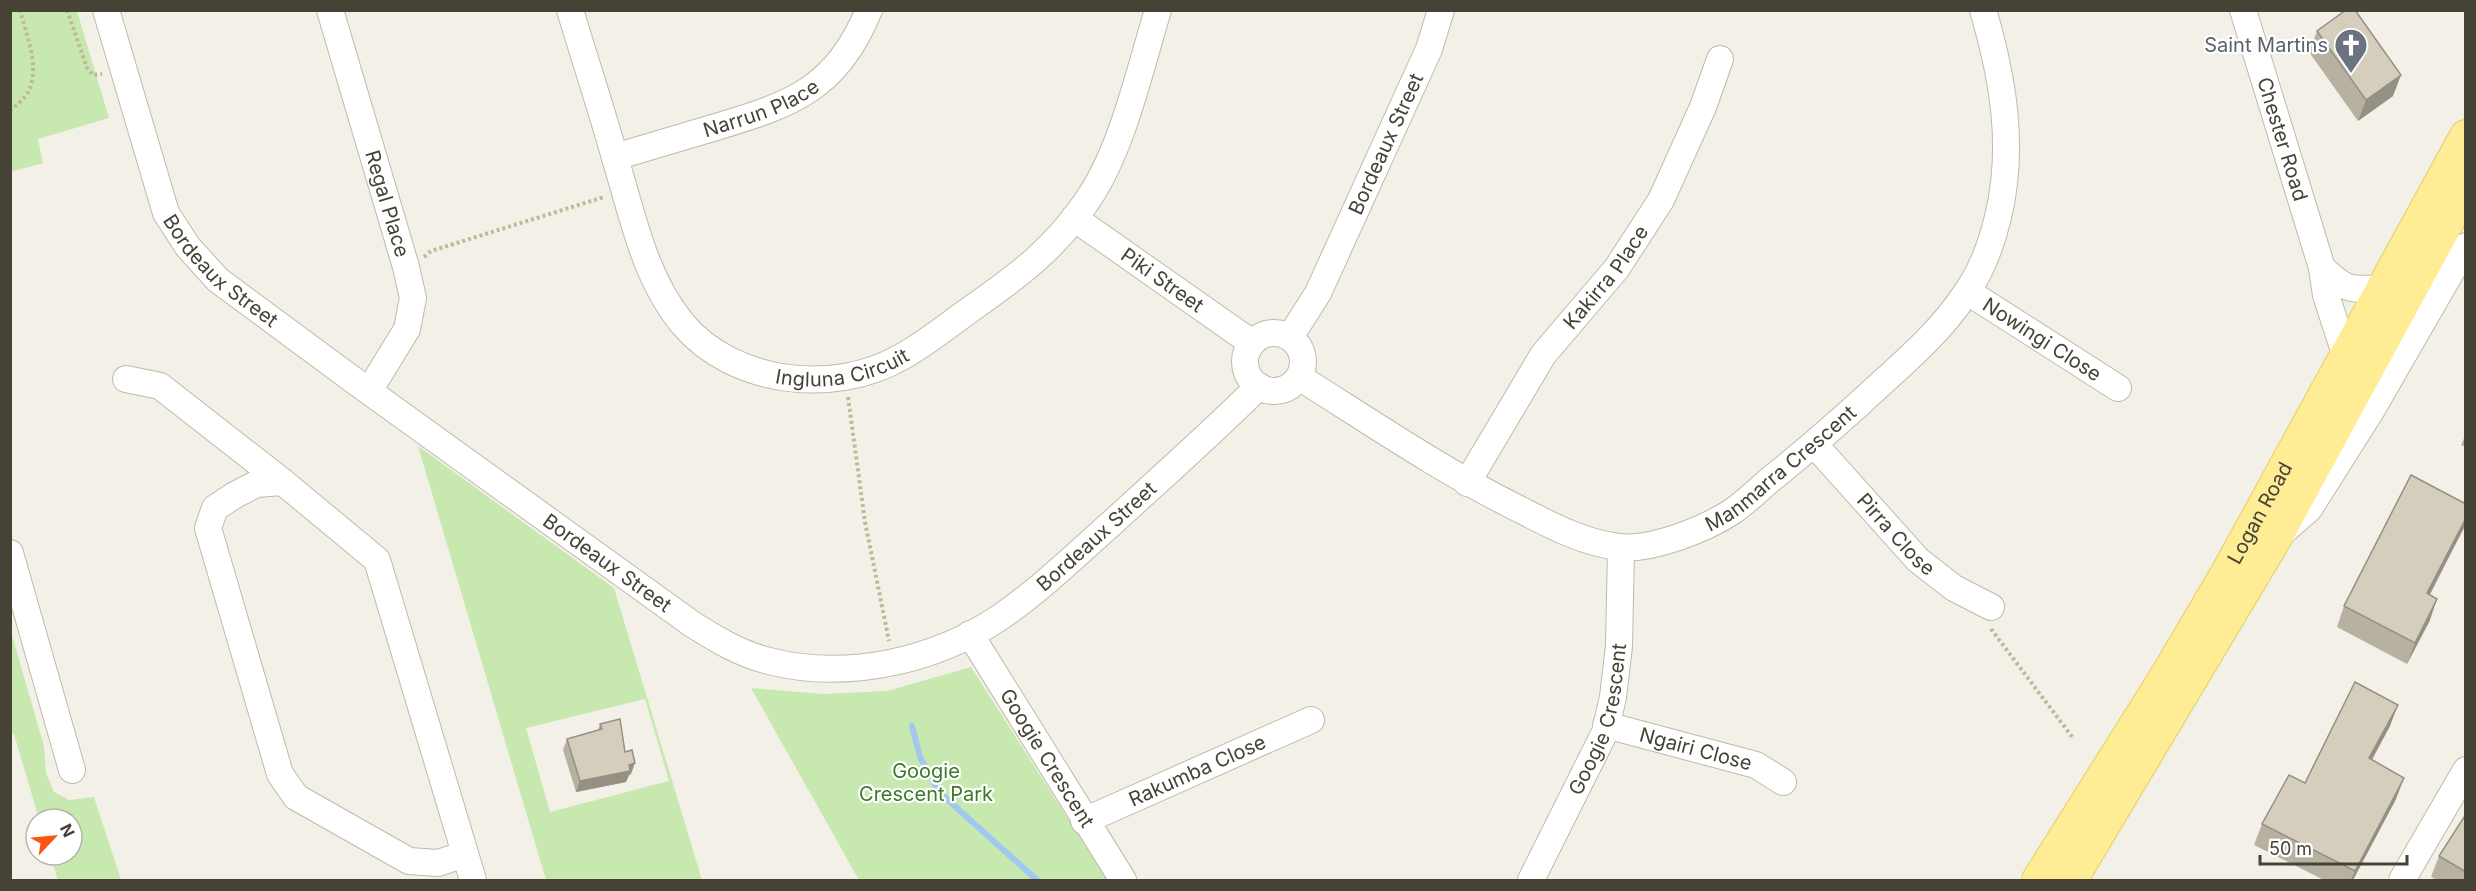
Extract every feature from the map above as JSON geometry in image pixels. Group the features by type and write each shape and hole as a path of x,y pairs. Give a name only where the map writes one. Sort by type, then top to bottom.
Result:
{"main road":[{"name":"Logan Road","path":"2038,880 2215,593 2466,136"},
{"name":"Logan Road","path":"2070,880 2185,693 2274,539 2466,188"}],"street":[{"name":"Bordeaux Street","path":"106,10 166,213 188,247 218,280 692,624 732,648 769,661 810,668 848,668 893,663 925,655 970,634 1001,616 1042,585 1219,426 1259,386"},
{"name":"Regal Place","path":"330,10 406,267 413,298 407,329 369,391"},
{"name":"Ingluna Circuit","path":"570,10 624,190 659,290 683,324 715,351 747,368 776,376 811,380 846,377 873,370 903,357 1024,272 1058,239 1090,197 1123,128 1158,10"},
{"name":"Narrun Place","path":"615,158 774,110 809,91 836,68 860,34 869,10"},
{"name":"Bordeaux Street","path":"1290,337 1318,293 1429,49 1441,10"},
{"name":"Manmarra Crescent","path":"1299,377 1467,483 1554,527 1588,540 1621,548 1657,543 1697,531 1733,510 1814,444 1917,350 1945,321 1968,292 1983,260 1998,218 2006,163 2006,111 1995,52 1983,10"},
{"name":"Chester Road","path":"2243,10 2322,268 2326,295 2346,357"},
{"name":"Kakirra Place","path":"1467,483 1543,355 1617,268 1661,200 1703,107 1720,58"},
{"name":"Piki Street","path":"1074,218 1252,343"},
{"name":"Logan Road","path":"2274,539 2309,509 2371,411 2466,246"},
{"path":"2322,268 2342,286 2348,288 2383,288"},
{"name":"Nowingi Close","path":"1968,292 2118,388"},
{"path":"1274,332 1290,337 1297,343 1303,360 1299,377 1293,384 1276,391 1259,386 1251,380 1245,361 1252,343 1258,337 1274,332"},
{"path":"126,379 160,386 283,482 376,560 473,880"},
{"name":"Pirra Close","path":"1814,444 1918,560 1953,588 1991,607"},
{"path":"283,482 256,484 235,495 215,508 208,528 280,774 296,797 409,861 438,862 465,854"},
{"name":"Googie Crescent","path":"1531,880 1606,725 1613,697 1619,646 1621,548"},
{"path":"10,553 72,770"},
{"name":"Googie Crescent","path":"970,634 1122,880"},
{"name":"Rakumba Close","path":"1084,821 1311,720"},
{"name":"Ngairi Close","path":"1606,725 1756,765 1783,782"},
{"path":"2402,880 2466,770"}],"path":[{"path":"10,111 29,92 32,80 33,65 20,10"},
{"path":"67,10 87,68 93,75 123,68"},
{"path":"406,267 415,264 431,250 624,190"},
{"path":"846,377 865,522 893,663"},
{"path":"1991,607 1991,630 2073,738"}],"green space":[{"path":"11,10 77,11 109,118 38,139 43,163 11,172"},
{"path":"418,446 614,588 702,880 546,880","holes":["645,699 669,781 550,812 526,728"]},
{"path":"11,632 44,746 46,773 54,792 69,800 94,797 121,880 58,880 54,867 84,867 84,807 35,807 14,734 11,735"},
{"name":"Googie Crescent Park","path":"971,667 1107,880 859,880 751,688 824,694 887,691"}],"building":[{"path":"2346,10 2355,10 2401,75 2366,100 2317,31"},
{"path":"2411,475 2466,504 2466,518 2427,593 2437,599 2415,643 2344,606"},
{"path":"2355,682 2398,705 2369,758 2404,778 2355,871 2262,824 2289,775 2305,783"},
{"path":"620,719 625,752 632,750 635,763 629,765 630,771 580,781 567,739 602,729 600,724"},
{"path":"2466,814 2466,872 2439,856"}],"waterway":[{"path":"912,726 920,757 939,792 1037,880"}],"place":[{"name":"Saint Martins","path":"2351,74"}]}
